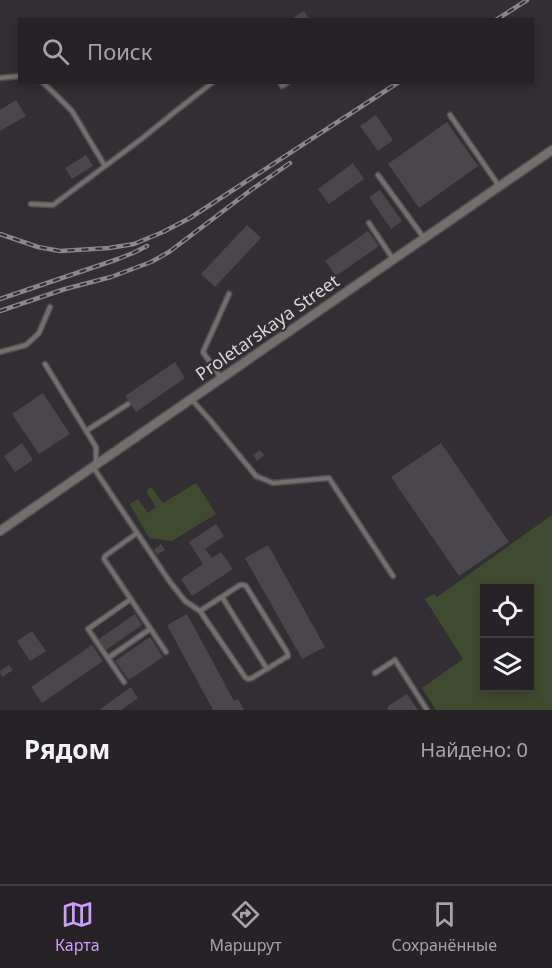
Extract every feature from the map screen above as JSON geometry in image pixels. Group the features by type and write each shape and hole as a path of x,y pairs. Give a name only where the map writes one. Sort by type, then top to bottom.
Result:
{"street":[{"name":"Proletarskaya Street","path":"0,531 552,150"}],"lane":[{"path":"0,78 18,76"},
{"path":"44,84 72,111 105,166"},
{"path":"31,204 53,205 210,84"},
{"path":"450,115 499,187"},
{"path":"378,175 425,238"},
{"path":"369,223 394,260"},
{"path":"221,379 203,352 229,294"},
{"path":"0,352 26,345 39,333 50,307"},
{"path":"45,364 96,447 94,466 137,533 170,582 185,601 200,611 246,677 252,678 288,656 246,586 240,585 200,611"},
{"path":"191,399 256,476 273,483 329,478 393,576"},
{"path":"86,431 128,404"},
{"path":"137,533 104,558 166,652"},
{"path":"222,597 267,669"},
{"path":"124,682 88,629 131,599"},
{"path":"108,658 150,629"},
{"path":"375,673 395,660 427,710"}],"green space":[{"path":"196,483 216,514 172,541 149,538 130,504 138,499 148,513 156,507 146,491 151,487 163,503"},
{"path":"552,515 552,710 436,710 422,688 463,659 425,599 434,594 437,597"}],"building":[{"path":"304,11 309,18 293,18"},
{"path":"16,100 26,116 0,131 0,110"},
{"path":"376,115 393,140 378,151 360,126"},
{"path":"447,122 478,166 419,208 388,164"},
{"path":"86,155 93,166 72,179 65,168"},
{"path":"353,163 364,179 329,204 318,189"},
{"path":"380,190 402,221 391,229 369,197"},
{"path":"247,225 261,238 215,287 201,274"},
{"path":"368,231 379,246 336,276 325,261"},
{"path":"175,362 185,378 136,412 125,396"},
{"path":"43,393 70,434 39,454 12,414"},
{"path":"22,443 33,460 15,472 4,456"},
{"path":"441,443 509,542 459,576 391,477"},
{"path":"260,450 264,455 257,461 253,455"},
{"path":"216,524 224,536 205,549 212,558 221,552 233,569 192,596 181,579 203,564 189,542"},
{"path":"161,544 165,550 157,555 154,550"},
{"path":"268,545 325,647 302,659 245,558"},
{"path":"135,614 142,625 106,650 99,639"},
{"path":"187,614 234,701 238,699 244,710 213,710 167,625"},
{"path":"32,631 46,651 30,661 17,641"},
{"path":"150,637 163,657 129,680 115,661"},
{"path":"92,645 103,661 42,703 31,687"},
{"path":"9,665 13,670 2,677 0,671"},
{"path":"131,687 138,698 121,710 99,710"},
{"path":"407,694 418,710 389,710 387,707"}],"railway":[{"path":"499,18 527,0"},
{"path":"0,234 38,247 60,251 134,244 190,218 396,84"},
{"path":"0,311 65,289 111,277 151,262 169,252 290,163"},
{"path":"0,299 118,259 147,246"}]}
